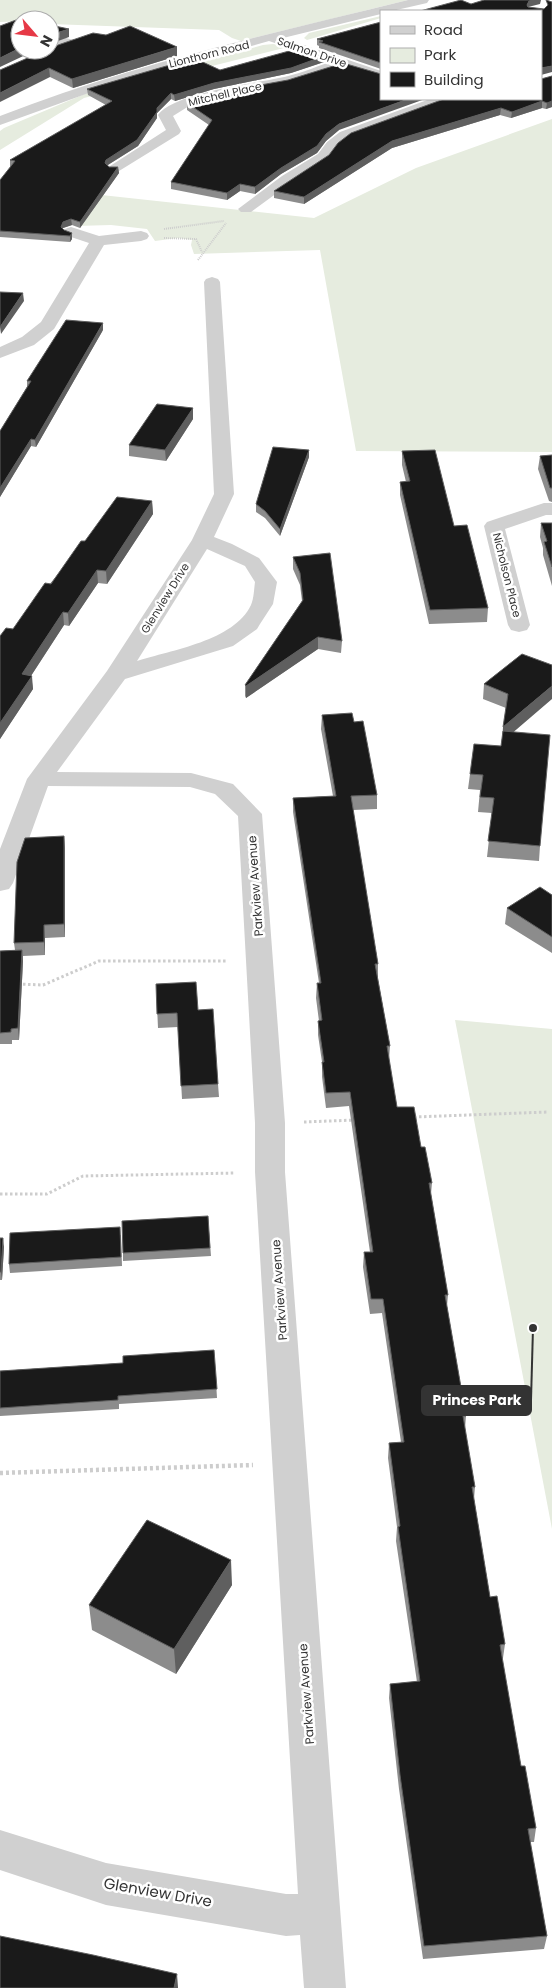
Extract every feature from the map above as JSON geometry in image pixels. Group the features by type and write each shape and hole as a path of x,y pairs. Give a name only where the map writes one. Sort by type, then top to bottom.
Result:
{"street":[{"name":"Lionthorn Road","path":"383,10 423,0"},
{"name":"Lionthorn Road","path":"0,122 89,86 380,11"},
{"name":"Salmon Drive","path":"272,38 380,75"},
{"path":"60,40 73,42 60,47"},
{"name":"Mitchell Place","path":"114,168 174,131 165,115 184,103 254,86 282,82 344,62"},
{"path":"361,68 380,63"},
{"path":"246,209 287,179 323,157 332,145 346,135 360,128 439,100"},
{"path":"287,179 312,184"},
{"path":"71,232 98,241 141,236"},
{"path":"0,353 28,341 48,325 98,241"},
{"name":"Glenview Drive","path":"0,883 39,779 117,674 202,540 224,494 212,282"},
{"name":"Nicholson Place","path":"519,625 494,526 552,508"},
{"path":"117,674 224,641 249,624 262,604 266,582 252,562 225,548 202,540"},
{"name":"Parkview Avenue","path":"39,779 191,780 224,789 250,814 270,1123 270,1172 325,1988"},
{"name":"Glenview Drive","path":"0,1850 106,1884 286,1915 320,1914"}],"path":[{"path":"179,237 196,239 202,252 229,221 246,209"},
{"path":"8,984 43,985 99,961 259,961"},
{"path":"409,1118 548,1112"},
{"path":"270,1123 359,1120"},
{"path":"0,1194 47,1194 83,1176 270,1172"},
{"path":"0,1473 291,1464"}],"green space":[{"path":"0,0 408,0 241,41 219,30 60,24 60,10 10,10 10,22 0,22"},
{"path":"380,16 380,18 307,40 304,38 309,33"},
{"path":"273,44 288,47 84,98 0,150 0,131 4,128 87,93 263,45"},
{"path":"552,119 552,452 356,451 320,250 194,254 191,245 192,240 178,238 155,241 147,229 111,225 76,226 0,184 314,218 416,168"},
{"path":"455,1020 552,1029 552,1529"}],"building":[{"path":"461,0 471,4 484,0 534,0 529,1 528,7 544,9 548,5 546,0 552,2 552,66 542,68 542,10 424,10"},
{"path":"10,22 10,53 0,58 0,26"},
{"path":"380,22 380,63 319,42 323,41 317,39"},
{"path":"130,26 177,47 72,79 49,68 0,93 0,70 23,60 60,60 60,44 93,33 106,35"},
{"path":"60,27 69,29 60,32"},
{"path":"300,48 324,56 291,68 214,83 174,95 171,93 157,108 157,112 137,140 106,160 105,163 109,167 118,167 80,222 71,219 63,222 61,227 72,233 70,236 0,231 0,180 15,161 10,160 112,101 87,89 194,58 220,70"},
{"path":"343,63 380,74 380,100 405,100 339,124 326,134 317,146 281,168 255,187 240,184 227,193 171,182 212,120 187,103 288,80"},
{"path":"552,76 552,101 547,103 542,101 512,112 501,108 392,141 304,197 274,191 329,155 338,143 351,133 441,100 542,100 542,79"},
{"path":"0,292 23,293 0,327"},
{"path":"66,320 103,323 35,440 31,439 0,488 0,431 31,381 27,381"},
{"path":"157,404 193,408 165,450 129,445"},
{"path":"273,447 309,450 280,529 265,511 256,504"},
{"path":"435,450 454,526 467,525 488,608 430,610 400,482 410,481 402,451"},
{"path":"552,455 552,488 550,488 540,456"},
{"path":"117,497 152,501 106,571 97,570 68,613 63,612 22,674 32,676 0,723 0,636 6,628 13,629 45,583 51,584 81,541 85,541"},
{"path":"541,523 552,523 552,567 544,542 547,541"},
{"path":"330,553 342,641 318,637 246,686 303,600 300,573 293,557"},
{"path":"522,654 552,665 552,686 503,727 508,694 484,684"},
{"path":"352,713 354,722 363,721 377,795 351,796 378,964 375,964 390,1046 387,1046 397,1107 414,1107 421,1147 425,1147 432,1183 429,1183 448,1295 445,1295 466,1416 463,1416 475,1487 472,1487 490,1597 497,1596 505,1644 500,1645 521,1766 525,1766 536,1828 528,1829 547,1936 424,1946 400,1775 390,1684 420,1681 398,1527 400,1526 389,1443 404,1442 383,1299 371,1299 364,1252 373,1252 350,1092 326,1093 318,1021 322,1020 317,983 321,983 293,798 336,796 322,715"},
{"path":"503,731 550,735 540,846 488,841 494,798 480,797 483,775 470,774 474,744 501,746"},
{"path":"64,836 64,924 44,925 44,942 14,943 17,862 25,838"},
{"path":"540,887 552,895 552,937 507,908"},
{"path":"22,950 18,1028 11,1029 11,1032 0,1033 0,951"},
{"path":"196,982 198,1010 213,1009 218,1084 181,1086 177,1013 157,1014 156,984"},
{"path":"208,1216 210,1248 123,1253 122,1221"},
{"path":"120,1227 121,1257 9,1264 10,1233"},
{"path":"0,1238 3,1238 1,1272 0,1272"},
{"path":"214,1350 217,1389 118,1396 118,1400 0,1408 0,1371 123,1363 123,1356"},
{"path":"147,1520 231,1560 174,1649 89,1605"},
{"path":"0,1936 177,1974 174,1988 0,1988"}],"place":[{"name":"Princes Park","path":"533,1328"}]}
